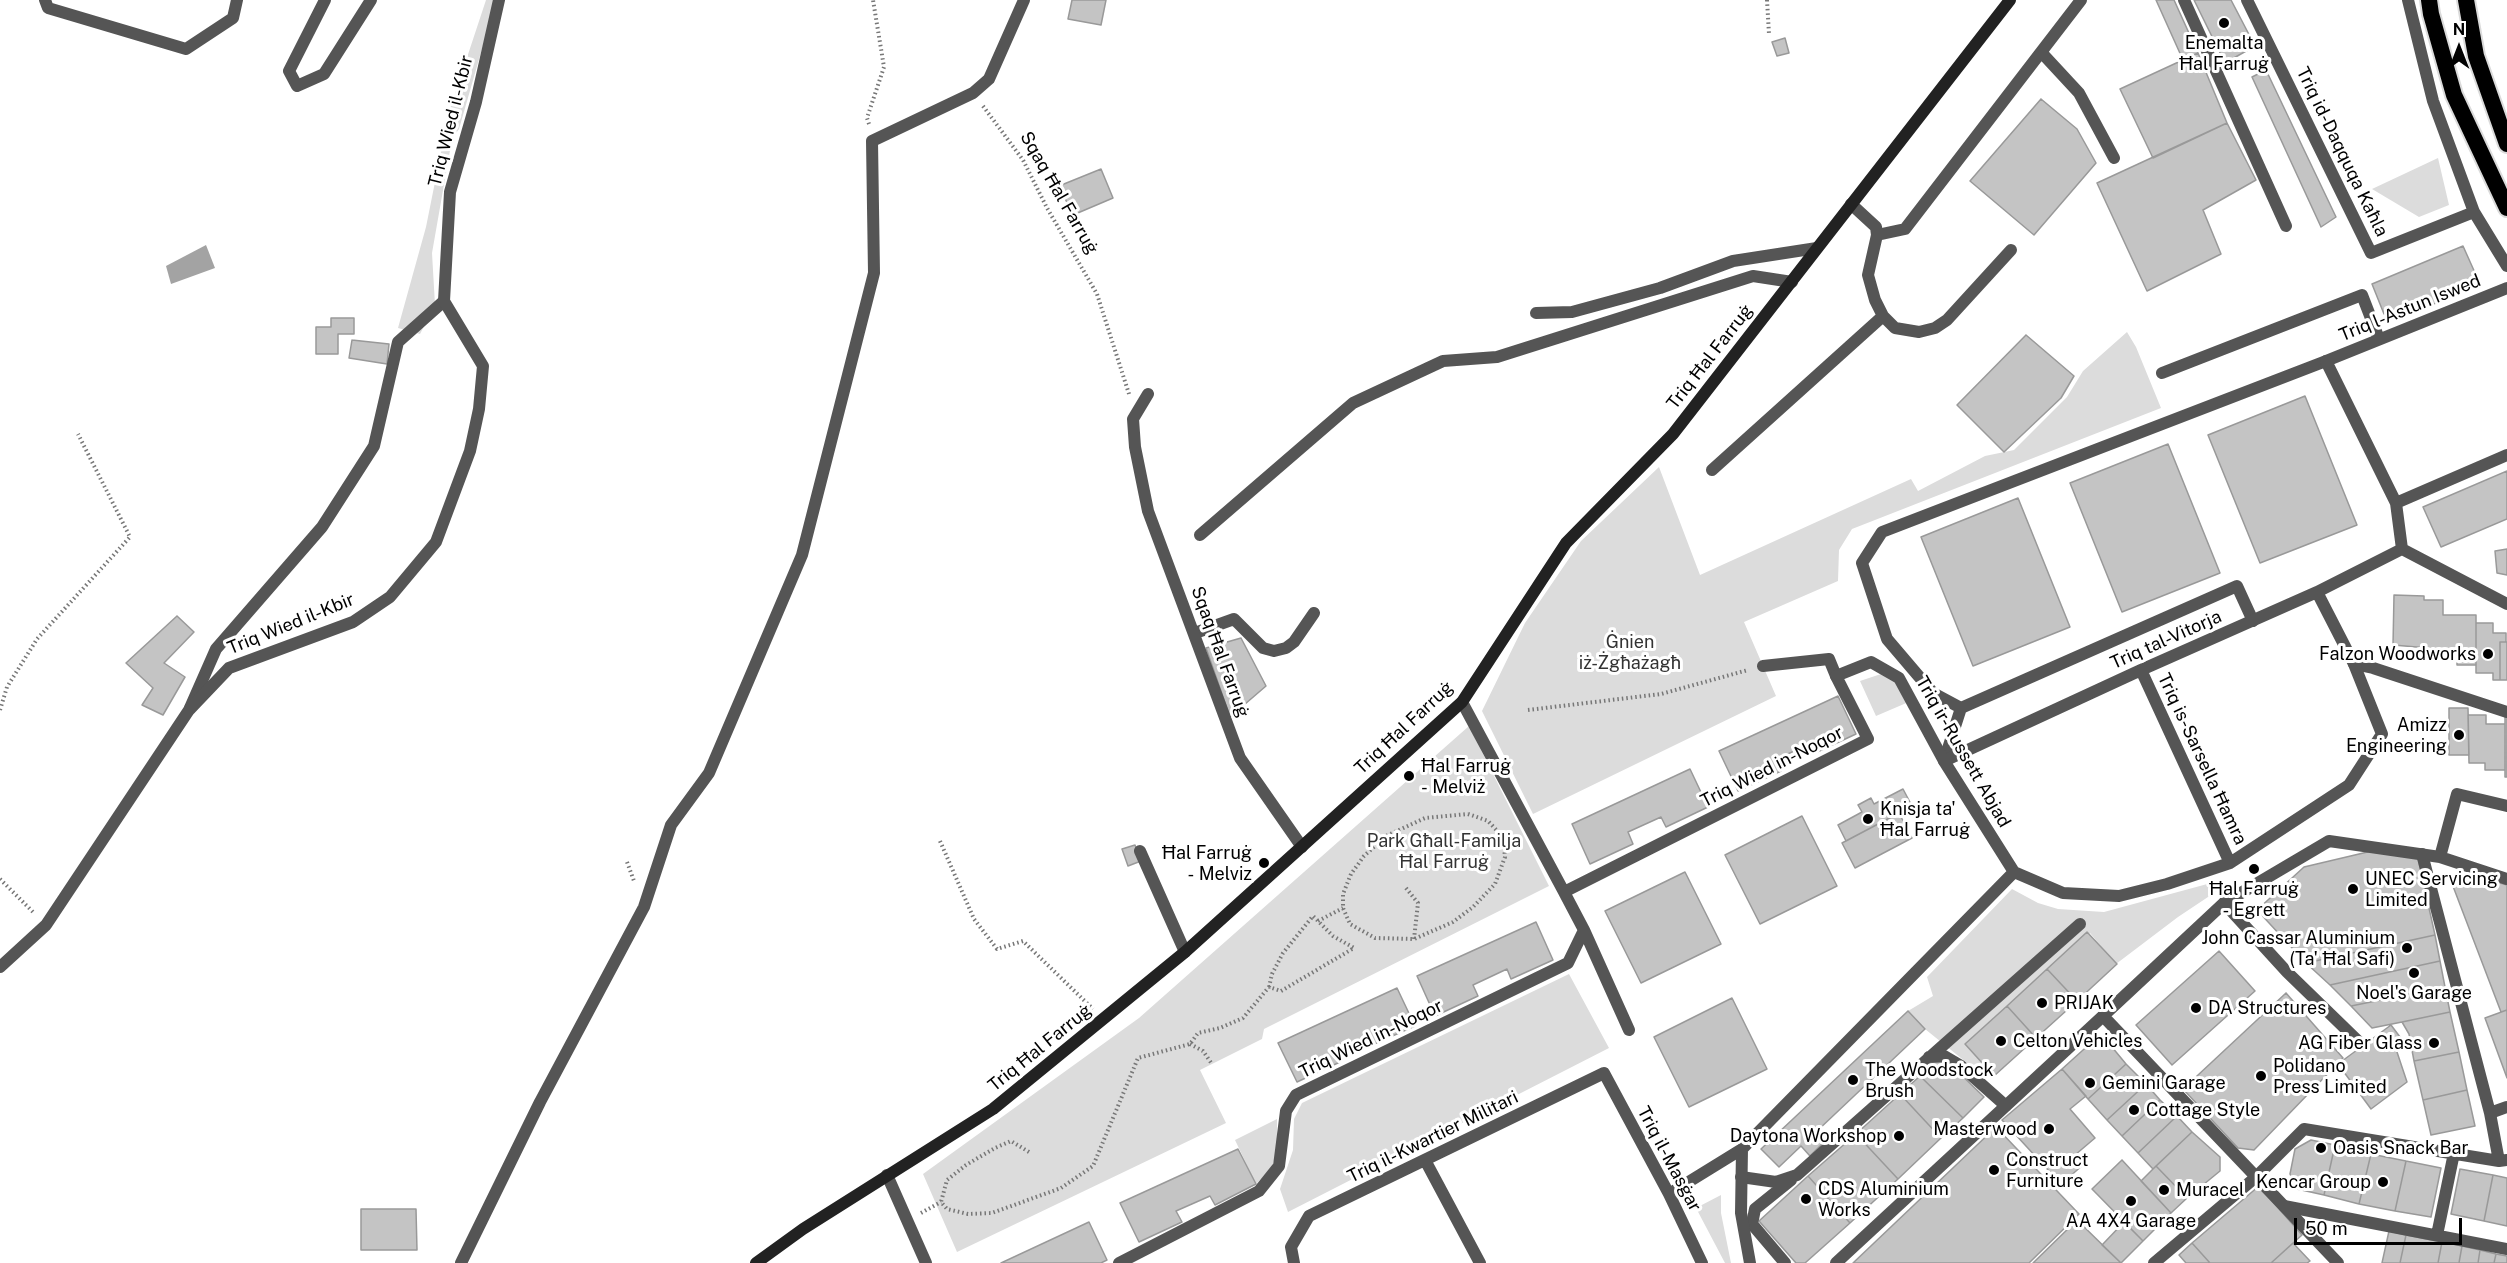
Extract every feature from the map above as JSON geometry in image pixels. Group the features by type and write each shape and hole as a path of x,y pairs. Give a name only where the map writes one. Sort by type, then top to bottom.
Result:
{"highway":[{"path":"2429,0 2454,94 2507,208"},
{"path":"2466,0 2476,56 2507,144"}],"main road":[{"name":"Triq Ħal Farruġ","path":"756,1263 887,1175 993,1109 1185,952 1462,702 1566,543 1673,434 2010,0"}],"street":[{"path":"45,0 48,8 186,49 233,18 237,0"},
{"path":"325,0 289,71 297,86 324,74 371,0"},
{"name":"Triq Wied il-Kbir","path":"0,968 46,925 189,710 229,668 353,622 390,597 436,542 470,451 479,409 483,366 444,301 450,192 476,102 499,0"},
{"path":"461,1263 540,1102 644,907 670,825 709,772 802,555 874,273 872,141 973,93 989,79 1024,0"},
{"path":"1877,235 1905,229 2081,0"},
{"path":"2184,0 2286,226"},
{"name":"Triq id-Daqquqa Kaħla","path":"2247,0 2371,253 2474,212"},
{"path":"2408,0 2433,101 2474,212 2507,266"},
{"path":"2041,52 2079,93 2114,159"},
{"path":"1851,204 1876,227 1877,235 1868,275 1875,300 1883,316 1895,328 1919,332 1935,328 1947,320 2011,250"},
{"path":"1536,313 1572,312 1660,288 1733,261 1817,248"},
{"path":"1200,535 1353,403 1443,362 1497,357 1753,276 1792,282"},
{"name":"Triq l-Astun Iswed","path":"1961,708 1933,693 1887,639 1862,562 1882,532 2326,361 2507,288"},
{"path":"2162,373 2362,295 2379,339"},
{"path":"189,710 216,649 322,527 374,446 398,342 444,301"},
{"path":"1712,470 1883,316"},
{"path":"2326,361 2396,503 2402,549 2507,604"},
{"path":"1132,419 1148,394"},
{"name":"Sqaq Ħal Farruġ","path":"1132,419 1135,447 1148,511 1240,758 1302,847"},
{"path":"2396,503 2507,455"},
{"name":"Triq tal-Vitorja","path":"1944,761 2317,592 2402,549"},
{"path":"1944,761 1961,708 2237,586 2253,621"},
{"path":"1669,1194 1742,1149 2014,872 2063,893 2119,896 2167,884 2230,863 2349,785 2382,734 2354,664 2317,592"},
{"path":"1195,633 1234,619 1263,648 1274,651 1286,648 1294,642 1314,613"},
{"path":"1763,666 1829,659 1836,676"},
{"name":"Triq ir-Russett Abjad","path":"1836,676 1871,662 1899,678 1944,761 2014,872"},
{"path":"2354,664 2373,668 2507,712"},
{"name":"Triq is-Sarsella Ħamra","path":"2141,670 2230,863"},
{"name":"Triq Wied in-Noqor","path":"1564,892 1868,739 1836,676"},
{"path":"1462,702 1584,930 1629,1030"},
{"path":"2440,857 2457,794 2507,806"},
{"path":"1836,1263 2224,903 2329,841 2440,857 2507,879"},
{"path":"1140,851 1185,952"},
{"path":"2154,1263 2256,1177 2304,1129 2503,1161 2422,854"},
{"path":"2224,903 2287,972 2358,1041"},
{"path":"1785,1263 1752,1224 1755,1209 1797,1176 2080,924"},
{"name":"Triq Wied in-Noqor","path":"1119,1263 1259,1191 1279,1166 1286,1111 1296,1095 1568,963 1584,930"},
{"path":"2103,1016 2338,1263"},
{"path":"1929,1057 1944,1056 1961,1066 2006,1106"},
{"name":"Triq il-Kwartier Militari","path":"1294,1263 1291,1247 1309,1216 1604,1072"},
{"name":"Triq il-Masġar","path":"1604,1072 1669,1194 1702,1263"},
{"path":"2490,1113 2507,1107"},
{"path":"1742,1149 1741,1213 1750,1263"},
{"path":"2437,1235 2454,1153"},
{"path":"1425,1160 1480,1263"},
{"path":"887,1175 927,1263"},
{"path":"1741,1177 1776,1182 1797,1176"},
{"path":"2284,1206 2507,1249"}],"path":[{"path":"872,141 867,118 884,67 873,0"},
{"path":"1767,0 1769,34"},
{"name":"Sqaq Ħal Farruġ","path":"973,93 1023,160 1047,208 1097,294 1129,392 1132,419"},
{"path":"0,710 7,687 37,639 130,537 78,434"},
{"path":"1528,710 1552,705 1595,704 1661,694 1763,666"},
{"path":"1444,814 1468,814 1488,821 1503,837 1505,857 1495,884 1473,908 1460,917 1414,939 1375,938 1350,924 1343,908 1342,894 1351,874 1364,856 1386,837 1425,818 1444,814"},
{"path":"940,841 974,919 997,949 1023,941 1104,1020"},
{"path":"0,879 46,925"},
{"path":"1406,888 1418,903 1414,939"},
{"path":"1318,921 1343,908"},
{"path":"941,1202 947,1209 968,1214 992,1213 1060,1188 1093,1166 1138,1058 1190,1044 1198,1034 1243,1018 1269,987 1272,974 1283,953 1313,916 1333,936 1354,948 1281,991 1269,987"},
{"path":"1190,1044 1203,1051 1212,1064"},
{"path":"908,1220 941,1202 947,1180 995,1148 1011,1141 1029,1152"}],"green space":[{"path":"486,0 496,0 459,129 452,139 432,253 435,305 420,334 398,328 426,227 449,112"},
{"path":"2438,158 2449,205 2419,217 2372,189"},
{"name":"Ġnien iż-Żgħażagħ","path":"2127,332 2136,347 2161,408 1852,529 1839,550 1838,581 1744,622 1776,696 1533,814 1482,711 1525,623 1581,541 1659,467 1700,575 1911,479 1918,491 1985,456 2014,450 2067,397 2083,371"},
{"path":"1884,673 1899,682 1911,701 1876,716 1860,681"},
{"name":"Park Għall-Familja Ħal Farruġ","path":"1469,726 1549,886 1264,1029 1262,1039 1200,1070 1226,1123 957,1252 923,1174 1139,1018"},
{"path":"2211,883 2217,891 2116,964 2090,933 2045,976 2070,1004 1982,1075 1925,1029 1908,1011 1933,996 1927,977 2012,889 2038,903 2058,909 2104,912"},
{"path":"1569,974 1609,1048 1288,1212 1280,1189 1293,1150 1294,1119 1302,1103"},
{"path":"1277,1119 1277,1153 1271,1169 1256,1184 1235,1140"},
{"path":"1721,1195 1721,1213 1731,1263 1725,1263 1696,1208"}],"shaded area":[{"path":"206,245 215,268 171,284 166,266"}],"building":[{"path":"1072,0 1106,0 1101,25 1068,19"},
{"path":"2156,0 2174,0 2198,53 2183,60"},
{"name":"Enemalta Ħal Farruġ","path":"2194,0 2231,0 2255,46 2225,63"},
{"path":"1785,38 1789,53 1777,56 1772,42"},
{"path":"2198,53 2227,123 2153,158 2120,89"},
{"path":"2266,70 2336,217 2321,227 2252,77"},
{"path":"2041,99 2077,129 2096,163 2034,235 1970,181"},
{"path":"2227,123 2256,180 2203,210 2221,254 2147,291 2097,183"},
{"path":"1101,169 1113,198 1073,215 1059,186"},
{"path":"2463,246 2480,284 2406,316 2402,306 2384,314 2372,284"},
{"path":"331,318 354,318 354,334 338,334 338,354 316,354 316,327 331,327"},
{"path":"2026,335 2074,376 2061,398 2004,452 1957,405"},
{"path":"352,340 389,344 387,364 349,358"},
{"path":"2305,396 2357,525 2260,563 2208,435"},
{"path":"2168,444 2220,573 2122,612 2070,483"},
{"path":"2507,471 2507,519 2441,547 2423,507"},
{"path":"2018,498 2070,627 1973,666 1921,537"},
{"path":"2507,549 2507,575 2497,573 2495,551"},
{"path":"2394,595 2424,596 2424,600 2443,600 2443,615 2476,615 2476,665 2457,665 2457,658 2451,658 2451,650 2393,645"},
{"path":"177,616 194,632 164,663 185,677 163,715 142,705 153,688 126,663"},
{"name":"Falzon Woodworks","path":"2476,623 2493,623 2493,633 2506,633 2506,642 2500,642 2500,680 2493,680 2493,673 2476,673"},
{"path":"1241,638 1266,686 1230,717 1206,648"},
{"path":"2500,642 2507,642 2507,680 2500,680"},
{"path":"1838,696 1856,734 1813,754 1809,744 1775,760 1781,771 1738,791 1719,751"},
{"name":"Amizz Engineering","path":"2449,708 2468,708 2469,755 2449,755"},
{"path":"2468,715 2486,715 2486,724 2505,724 2505,770 2485,770 2485,763 2469,763"},
{"path":"2505,716 2507,717 2507,777 2505,777"},
{"path":"1690,769 1708,807 1666,827 1661,817 1628,832 1633,844 1590,864 1572,824"},
{"name":"Knisja ta' Ħal Farruġ","path":"1903,789 1912,806 1846,841 1838,825 1862,812 1858,805 1871,798 1874,804"},
{"path":"1899,813 1912,838 1855,868 1842,843"},
{"path":"1802,816 1837,886 1760,924 1725,855"},
{"path":"1135,845 1141,861 1128,866 1122,849"},
{"name":"UNEC Servicing Limited","path":"2376,850 2417,854 2435,935 2306,963 2257,910 2304,867"},
{"path":"1685,872 1721,944 1641,983 1605,911"},
{"path":"2470,874 2507,885 2507,1010 2501,1012 2451,881"},
{"path":"1536,922 1553,960 1511,979 1507,969 1473,985 1478,996 1435,1016 1417,976"},
{"path":"2087,932 2117,964 2077,1001 2047,969"},
{"name":"John Cassar Aluminium (Ta' Ħal Safi)","path":"2435,935 2440,961 2330,985 2306,963"},
{"name":"DA Structures","path":"2219,951 2255,991 2172,1065 2136,1025"},
{"name":"Noel's Garage","path":"2440,961 2445,987 2351,1006 2330,985"},
{"name":"PRIJAK","path":"2047,969 2077,1001 2036,1038 2007,1006"},
{"path":"2445,987 2450,1012 2402,1022 2372,1028 2351,1006"},
{"path":"1397,988 1415,1026 1372,1045 1368,1036 1335,1051 1340,1062 1297,1082 1278,1043"},
{"name":"Polidano Press Limited","path":"2286,993 2343,1058 2254,1150 2238,1148 2183,1089"},
{"path":"1732,998 1767,1069 1689,1107 1654,1037"},
{"name":"Celton Vehicles","path":"2007,1006 2036,1038 1994,1076 1965,1044"},
{"path":"2507,1010 2507,1078 2485,1018"},
{"name":"The Woodstock Brush","path":"1908,1011 1925,1029 1817,1131 1826,1140 1810,1156 1801,1146 1779,1167 1761,1149"},
{"name":"AG Fiber Glass","path":"2450,1012 2459,1052 2414,1061 2409,1034 2402,1022"},
{"path":"2391,1025 2403,1041 2395,1046 2407,1082 2371,1109 2338,1064"},
{"name":"Gemini Garage","path":"2093,1041 2107,1041 2126,1064 2088,1099 2062,1069"},
{"path":"2459,1052 2467,1090 2423,1100 2414,1061"},
{"path":"1933,1062 1948,1062 1984,1097 1963,1118 1920,1076"},
{"path":"2126,1064 2146,1084 2107,1120 2088,1099"},
{"name":"Masterwood","path":"2062,1069 2086,1096 2070,1109 2095,1138 2075,1155 2083,1165 2061,1184 2002,1120"},
{"path":"1920,1076 1963,1118 1941,1138 1900,1094"},
{"name":"Cottage Style","path":"2146,1084 2160,1100 2122,1136 2107,1120"},
{"path":"2467,1090 2475,1126 2431,1135 2423,1100"},
{"name":"Daytona Workshop","path":"1900,1094 1941,1138 1898,1179 1856,1134"},
{"path":"2160,1100 2177,1116 2138,1153 2122,1136"},
{"path":"2177,1116 2192,1132 2153,1169 2138,1153"},
{"name":"Construct Furniture","path":"1996,1127 2079,1214 2029,1263 1853,1263"},
{"path":"2192,1132 2220,1157 2220,1171 2187,1198 2156,1166"},
{"path":"1856,1134 1898,1179 1850,1223 1808,1176"},
{"path":"2311,1140 2335,1145 2324,1195 2297,1189 2290,1174 2295,1149"},
{"path":"2335,1145 2371,1154 2359,1204 2324,1195"},
{"path":"1238,1149 1256,1184 1215,1205 1210,1196 1176,1211 1182,1222 1139,1242 1120,1203"},
{"name":"Kencar Group","path":"2371,1154 2406,1161 2395,1211 2359,1204"},
{"name":"AA 4X4 Garage","path":"2122,1160 2171,1213 2143,1241 2092,1189"},
{"path":"2406,1161 2441,1168 2431,1217 2395,1211"},
{"name":"Muracel","path":"2156,1166 2187,1198 2171,1213 2141,1181"},
{"path":"2460,1169 2493,1175 2484,1221 2451,1214"},
{"path":"2493,1175 2507,1178 2507,1226 2484,1221"},
{"name":"CDS Aluminium Works","path":"1808,1176 1850,1223 1805,1263 1796,1263 1759,1221"},
{"path":"2259,1186 2302,1235 2271,1263 2210,1263 2192,1243"},
{"path":"361,1209 416,1209 417,1250 361,1250"},
{"path":"2077,1220 2121,1263 2033,1263"},
{"path":"1089,1222 1107,1260 1101,1263 1001,1263"},
{"path":"2124,1222 2143,1241 2121,1263 2102,1245"},
{"path":"2389,1231 2406,1235 2400,1263 2382,1263"},
{"path":"2406,1235 2442,1242 2438,1263 2400,1263"},
{"path":"2442,1242 2462,1246 2459,1263 2438,1263"},
{"path":"2192,1243 2210,1263 2186,1263 2179,1255"},
{"path":"2293,1243 2310,1261 2307,1263 2271,1263"},
{"path":"2462,1246 2480,1250 2478,1263 2459,1263"},
{"path":"2480,1250 2496,1254 2494,1263 2478,1263"},
{"path":"2496,1254 2507,1256 2507,1263 2494,1263"}],"place":[{"name":"Enemalta Ħal Farruġ","path":"2224,23"},
{"name":"Falzon Woodworks","path":"2488,654"},
{"name":"Amizz Engineering","path":"2459,735"},
{"name":"Ħal Farruġ - Melviż","path":"1409,776"},
{"name":"Knisja ta' Ħal Farruġ","path":"1868,819"},
{"name":"Ħal Farruġ - Melviz","path":"1264,863"},
{"name":"Ħal Farruġ - Egrett","path":"2254,869"},
{"name":"UNEC Servicing Limited","path":"2353,889"},
{"name":"John Cassar Aluminium (Ta' Ħal Safi)","path":"2407,948"},
{"name":"Noel's Garage","path":"2414,973"},
{"name":"PRIJAK","path":"2042,1003"},
{"name":"DA Structures","path":"2196,1008"},
{"name":"Celton Vehicles","path":"2001,1041"},
{"name":"AG Fiber Glass","path":"2434,1043"},
{"name":"Polidano Press Limited","path":"2261,1076"},
{"name":"The Woodstock Brush","path":"1853,1080"},
{"name":"Gemini Garage","path":"2090,1083"},
{"name":"Cottage Style","path":"2134,1110"},
{"name":"Masterwood","path":"2049,1129"},
{"name":"Daytona Workshop","path":"1899,1136"},
{"name":"Oasis Snack Bar","path":"2321,1148"},
{"name":"Construct Furniture","path":"1994,1170"},
{"name":"Kencar Group","path":"2383,1182"},
{"name":"Muracel","path":"2164,1190"},
{"name":"CDS Aluminium Works","path":"1806,1199"},
{"name":"AA 4X4 Garage","path":"2131,1201"}]}
